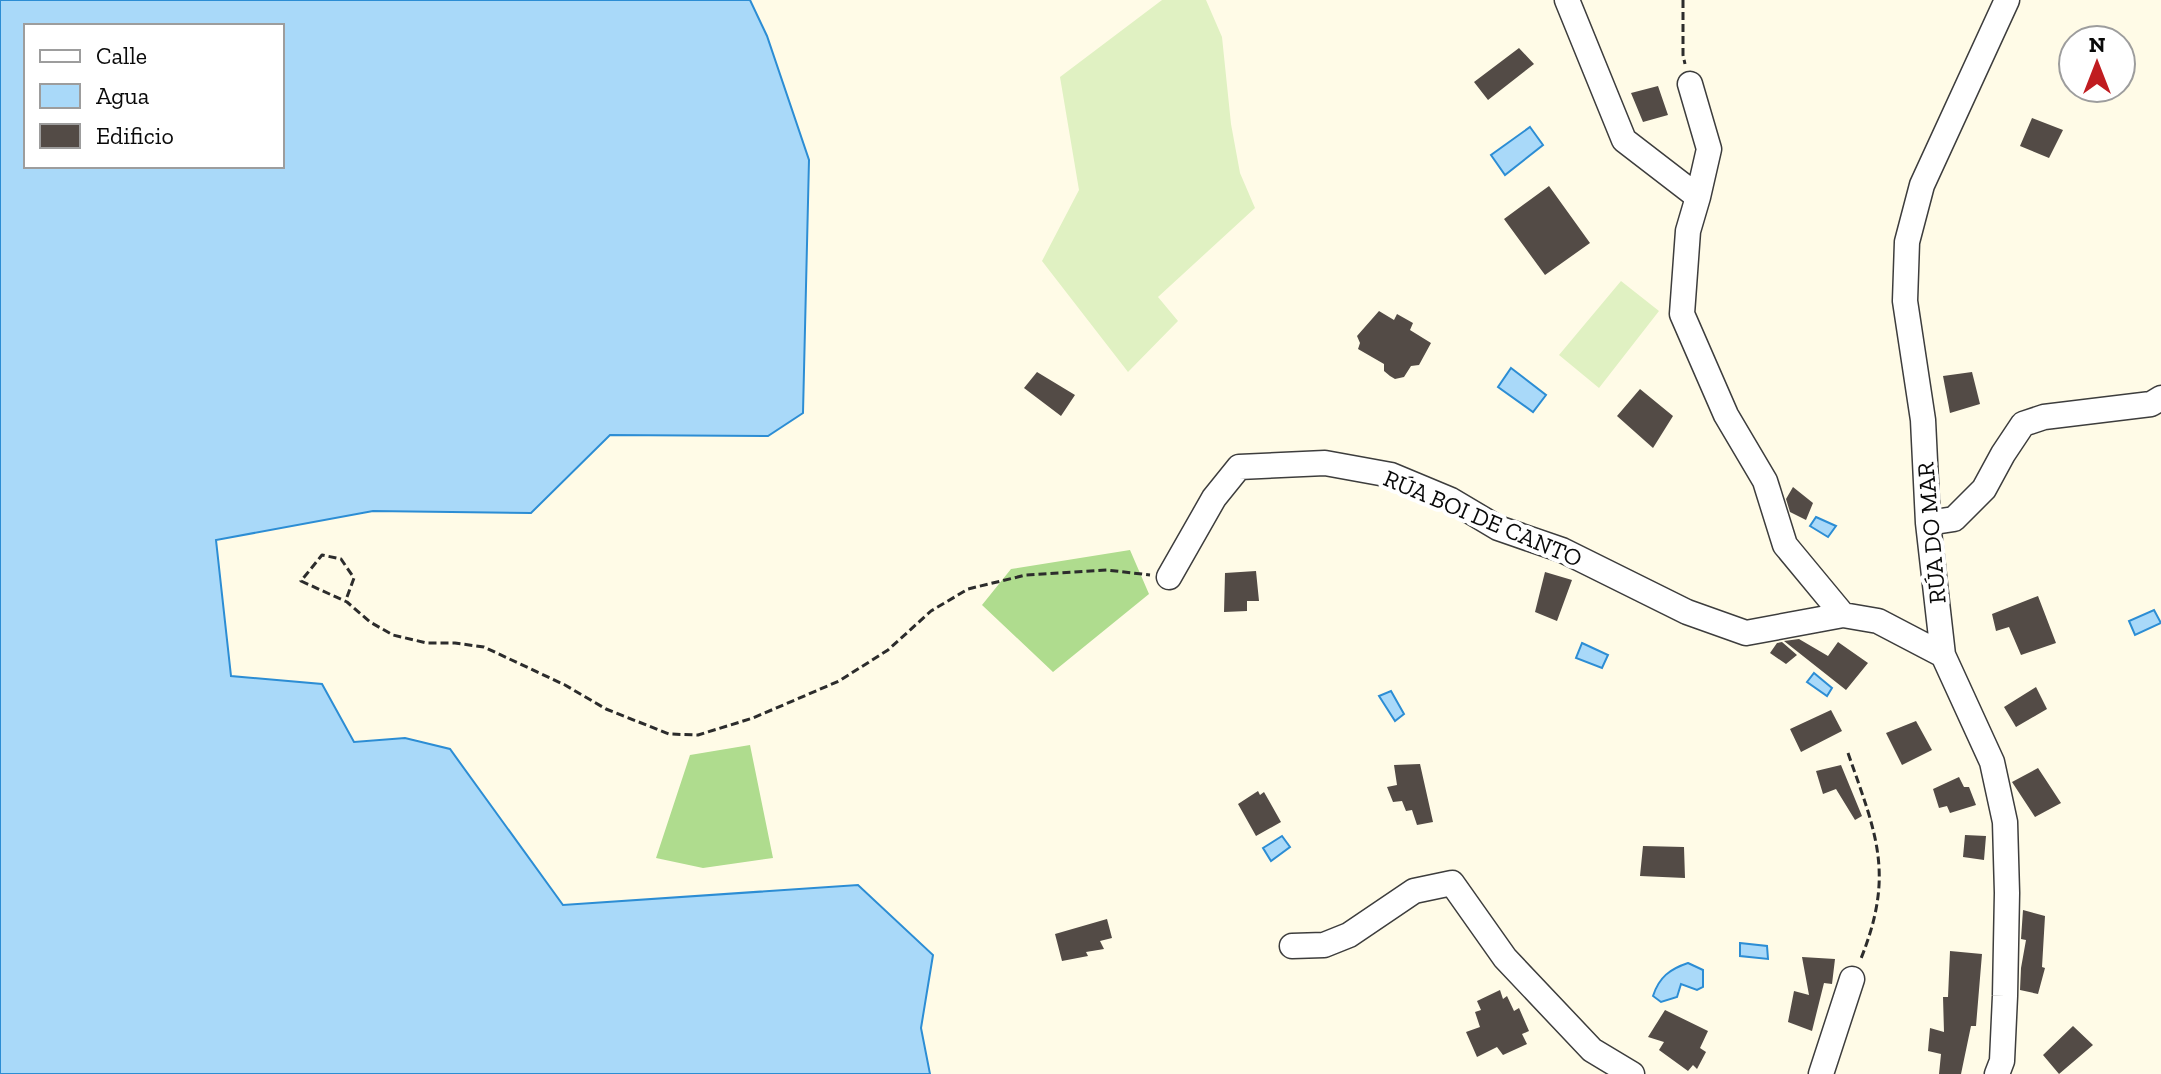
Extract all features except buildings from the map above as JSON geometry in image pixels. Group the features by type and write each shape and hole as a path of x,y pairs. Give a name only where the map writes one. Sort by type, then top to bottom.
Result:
{"street":[{"path":"1567,0 1624,140 1698,197"},
{"name":"RÚA DO MAR","path":"2005,1070 2005,822 1992,762 1943,655 1928,523 1923,420 1905,301 1907,242 1922,185 2007,0"},
{"path":"1690,84 1709,149 1688,231 1682,314 1726,415 1765,481 1785,545 1843,615 1878,621 1943,655"},
{"path":"1928,523 1954,519 1984,489 2023,424 2044,417 2151,404 2161,398"},
{"name":"RÚA BOI DE CANTO","path":"1169,577 1214,498 1239,467 1325,463 1391,475 1451,500 1498,528 1562,550 1687,612 1746,633 1843,615"},
{"path":"1292,946 1324,945 1349,935 1414,891 1452,883 1505,958 1592,1050 1632,1074"},
{"path":"1821,1074 1852,979"}],"path":[{"path":"1683,0 1683,55 1690,84"},
{"path":"347,597 354,578 341,559 322,555 301,581 347,602 370,622 393,635 427,643 484,647 565,685 606,709 669,734 698,735 753,718 839,681 888,650 931,611 968,589 1026,575 1107,570 1169,577"},
{"path":"1848,753 1876,838 1880,868 1879,901 1872,932 1852,979"}],"green space":[{"path":"1162,0 1206,0 1222,37 1231,124 1240,173 1255,208 1158,297 1178,321 1128,372 1042,261 1079,190 1060,77"},
{"path":"1621,281 1659,311 1599,388 1559,355"},
{"path":"1130,550 1149,594 1053,672 982,605 1011,569"},
{"path":"750,745 773,858 703,868 656,858 690,755"}],"water":[{"path":"0,0 750,0 767,36 809,160 803,413 768,436 610,435 531,513 373,511 216,540 231,676 322,684 354,742 405,738 450,749 563,905 858,885 933,955 921,1028 930,1074 0,1074"},
{"path":"1530,127 1543,145 1505,175 1491,155"},
{"path":"1511,368 1546,395 1533,412 1498,387"},
{"path":"1816,517 1836,526 1828,537 1810,526"},
{"path":"2154,610 2161,623 2135,635 2129,621"},
{"path":"1582,643 1608,655 1602,668 1576,658"},
{"path":"1814,673 1832,688 1827,696 1807,682"},
{"path":"1391,691 1404,714 1395,721 1379,696"},
{"path":"1282,836 1290,847 1271,861 1263,848"},
{"path":"1740,943 1767,946 1768,959 1740,956"},
{"path":"1688,963 1703,970 1703,987 1697,990 1681,984 1677,997 1661,1002 1653,996 1666,975"}]}
